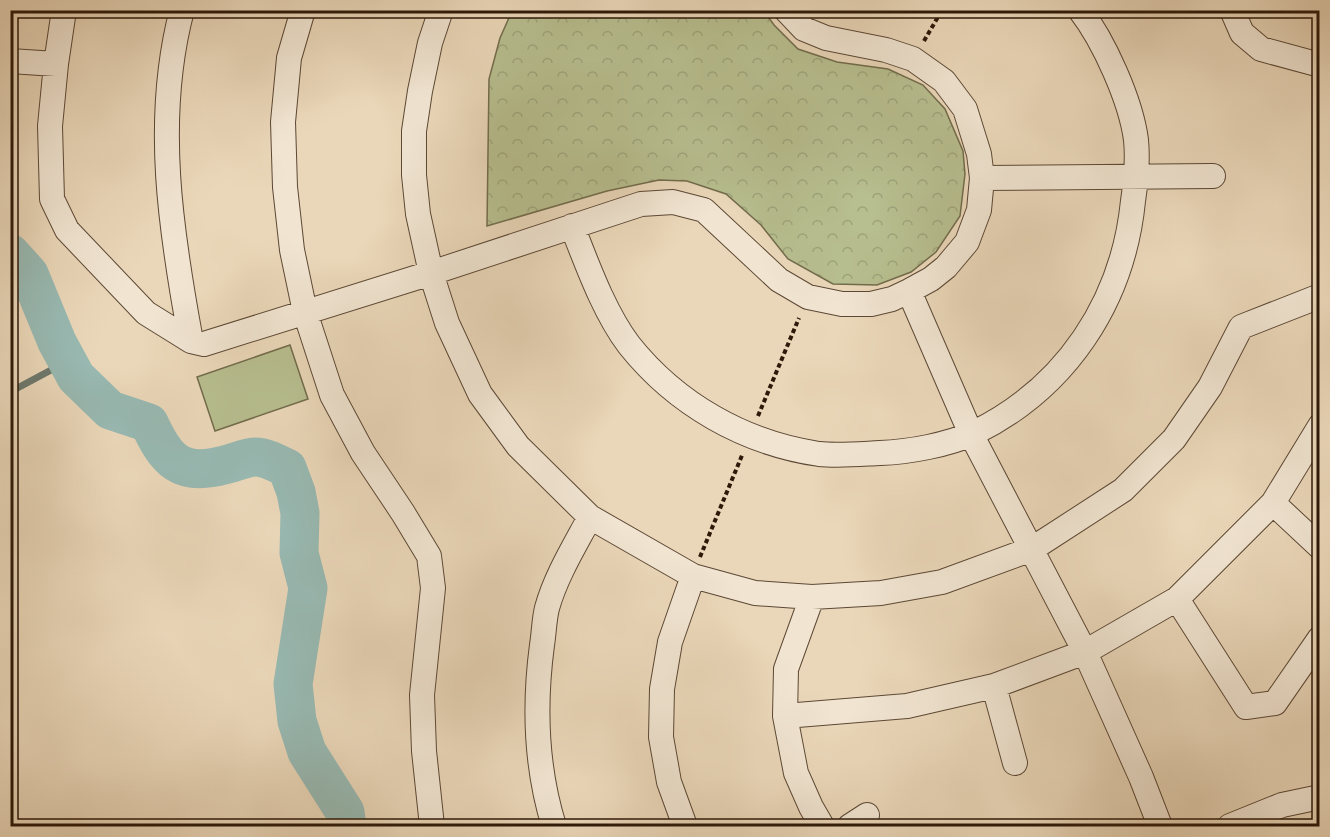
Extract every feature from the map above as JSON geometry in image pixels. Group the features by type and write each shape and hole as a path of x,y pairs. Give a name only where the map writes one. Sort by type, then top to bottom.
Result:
{"street":[{"path":"64,10 50,126 52,200 66,230 146,313 191,341 204,344 641,204 673,202 704,210 779,280 808,297 842,304 871,303 892,299 932,279 946,267 967,242 979,210 982,178 974,136 965,109 944,81 913,59 886,50 826,38 804,29 786,10"},
{"path":"182,10 170,71 167,155 176,261 191,341"},
{"path":"303,10 289,58 283,122 285,187 292,250 305,312 332,395 363,453 429,556 434,588 422,695 424,751 432,826"},
{"path":"441,10 430,43 420,91 414,131 414,175 418,214 431,273 447,323 480,394 518,446 590,518 693,576 755,593 812,597 881,593 942,582 1032,549 1123,490 1174,439 1210,387 1241,327 1320,296"},
{"path":"572,226 598,291 628,344 659,378 692,405 723,424 750,436 820,454 899,452 971,434 1006,415 1039,391 1094,326 1121,267 1131,226 1136,176 1136,140 1125,98 1094,28 1080,10"},
{"path":"1232,10 1242,33 1261,49 1320,65"},
{"path":"10,61 56,64"},
{"path":"982,178 1213,176"},
{"path":"909,291 971,434 1085,652 1141,777 1160,826"},
{"path":"785,716 907,706 994,686 1085,652 1177,599 1273,503 1320,426"},
{"path":"1273,503 1320,547"},
{"path":"554,826 547,803 537,736 538,674 547,610 561,571 590,518"},
{"path":"685,826 669,782 661,737 662,689 670,642 693,576"},
{"path":"812,597 786,669 785,716 796,773 822,826"},
{"path":"1177,599 1246,707 1275,703 1320,638"},
{"path":"994,686 1015,763"},
{"path":"1230,826 1282,805 1320,797"}],"path":[{"path":"913,59 942,10"}],"green space":[{"path":"512,11 764,11 774,25 798,49 837,62 888,69 923,85 945,109 963,151 965,174 960,216 936,252 911,272 877,285 833,284 788,259 761,225 726,194 687,181 659,180 607,191 487,226 489,79 500,38"},
{"path":"290,345 308,399 215,431 197,377"}],"waterway":[{"path":"10,253 29,274 57,342 76,377 110,410 149,423 162,447 176,462 196,469 260,457 287,468 296,492 300,513 299,553 308,588 293,684 297,721 307,752 345,812 347,826"},
{"path":"10,392 66,362"}]}
